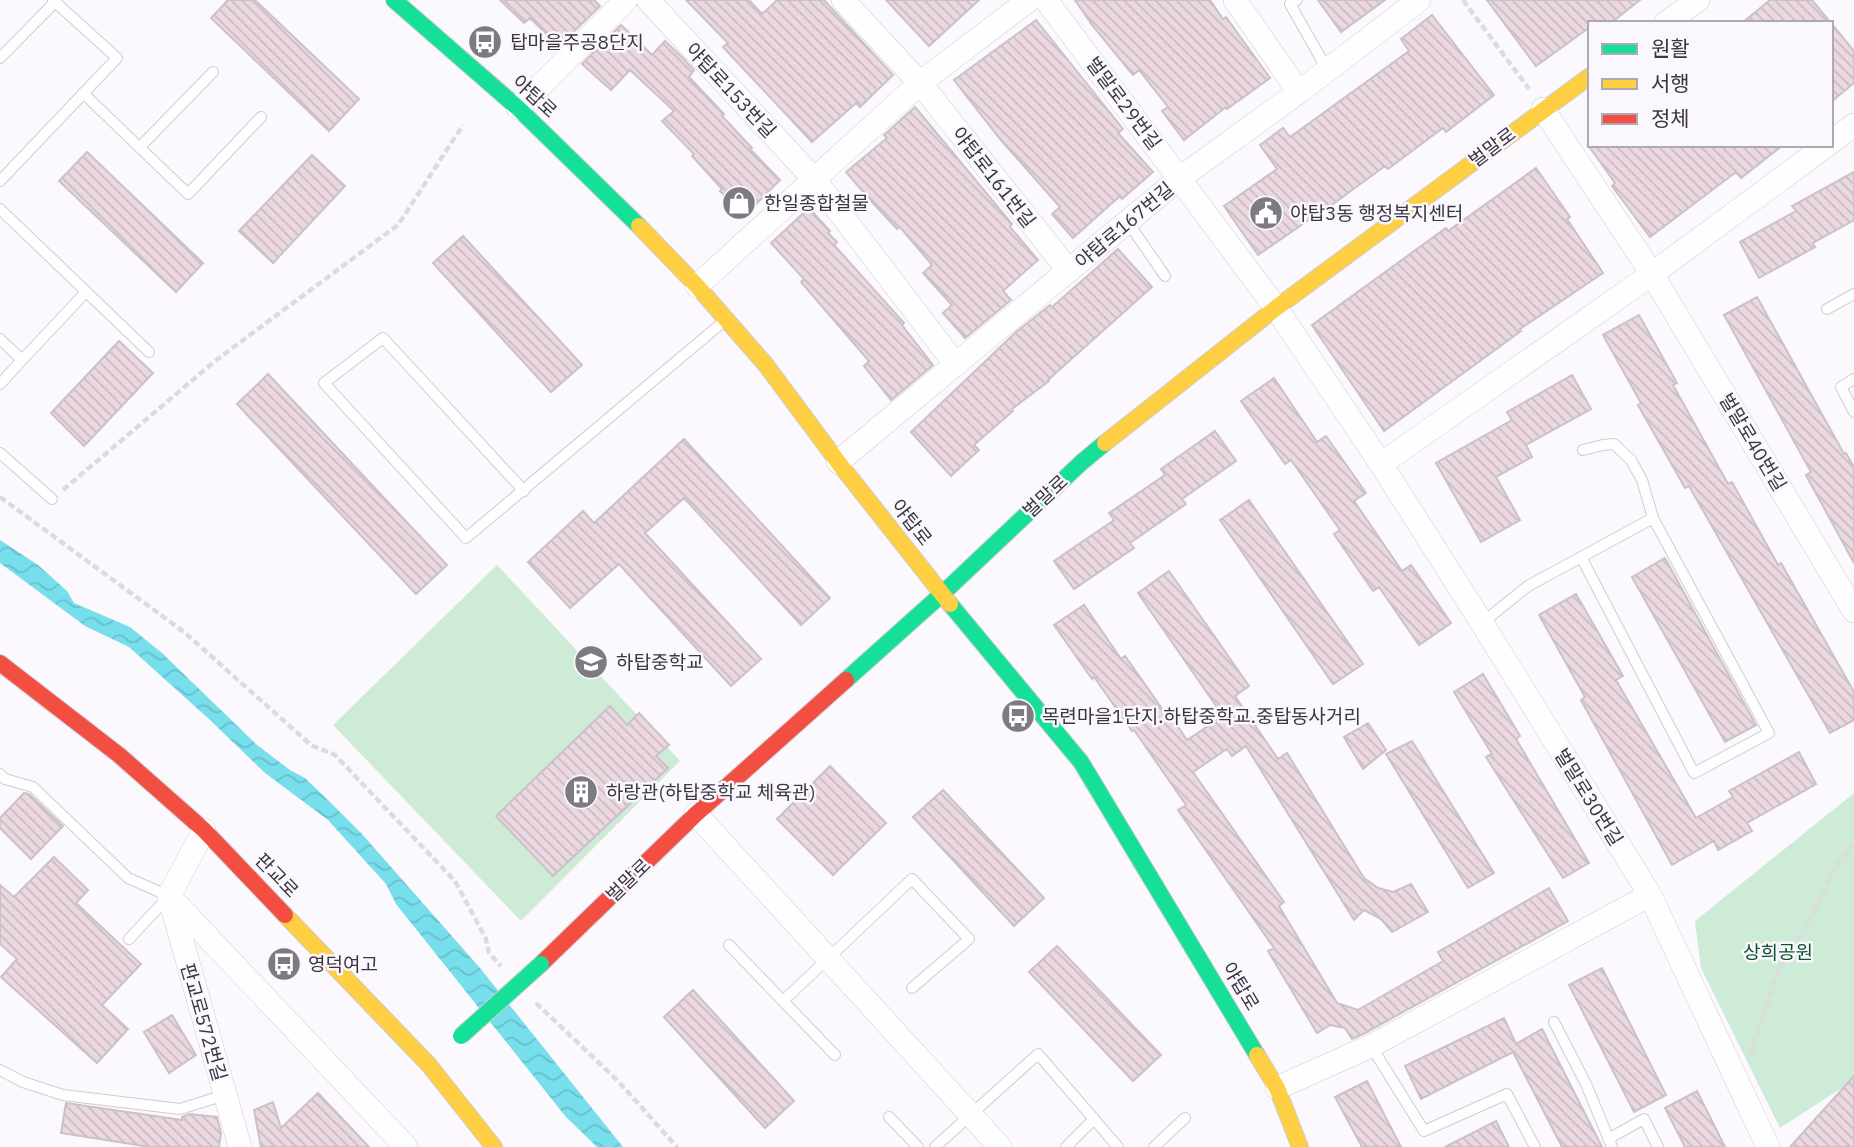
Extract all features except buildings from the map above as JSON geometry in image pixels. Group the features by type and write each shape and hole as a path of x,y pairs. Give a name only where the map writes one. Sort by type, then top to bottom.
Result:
{"street":[{"path":"518,108 626,0"},
{"name":"야탑로153번길","path":"648,0 814,179"},
{"path":"843,0 920,83"},
{"path":"696,286 920,83 1029,0"},
{"name":"벌말로29번길","path":"1046,0 1276,308"},
{"path":"1236,0 1299,92"},
{"name":"야탑로167번길","path":"838,462 1180,178 1328,71 1419,0"},
{"path":"1669,21 1698,0"},
{"name":"야탑로","path":"399,1 610,195 696,286 766,365 942,594 1081,762 1276,1088 1300,1147"},
{"name":"벌말로","path":"429,1065 541,964 696,814 942,594 1082,462 1276,308 1588,77"},
{"name":"야탑로161번길","path":"920,83 1069,271"},
{"name":"벌말로40번길","path":"1543,109 1652,274 1854,611"},
{"path":"1833,141 1854,125"},
{"path":"1381,464 1652,274 1823,147"},
{"path":"814,179 956,365"},
{"name":"벌말로30번길","path":"1276,308 1381,464 1650,895 1768,1147"},
{"name":"판교로","path":"0,663 119,755 204,830 429,1065 494,1147"},
{"path":"696,814 1000,1147"},
{"path":"204,830 169,896 406,1147"},
{"path":"1276,1088 1371,1046 1650,895"},
{"name":"판교로572번길","path":"169,896 240,1147"}],"lane":[{"path":"1297,0 1290,4 1328,71"},
{"path":"0,58 54,1 117,58 0,181"},
{"path":"140,147 213,72"},
{"path":"83,93 188,194 261,117"},
{"path":"0,209 149,352"},
{"path":"1127,221 1165,276"},
{"path":"0,384 86,292"},
{"path":"1827,309 1854,294"},
{"path":"524,491 383,338 324,383 466,538 524,491 725,320"},
{"path":"0,339 22,360"},
{"path":"1854,379 1841,387 1854,412"},
{"path":"1581,557 1694,774 1769,733 1653,517 1642,480 1632,460 1614,444 1583,450"},
{"path":"0,453 52,499"},
{"path":"1482,623 1528,586 1653,517"},
{"path":"2,780 33,787 128,878 169,896 129,939"},
{"path":"783,1001 912,878 968,939 912,988"},
{"path":"729,945 835,1055"},
{"path":"1555,1022 1586,1084 1610,1143 1644,1119 1658,1147"},
{"path":"1371,1046 1424,1131 1507,1094 1535,1147"},
{"path":"935,1147 1038,1054 1118,1147"},
{"path":"0,1070 23,1083 63,1095 180,1109 225,1094"},
{"path":"889,1117 918,1147"},
{"path":"1154,1147 1185,1118"},
{"path":"1066,1147 1094,1119"}],"path":[{"path":"1463,0 1543,109"},
{"path":"36,523 52,499 215,361 398,225 463,125"},
{"path":"0,497 184,632 311,745 335,755 455,881"},
{"path":"1740,1086 1778,972 1813,915 1834,869 1854,843"},
{"path":"563,1031 618,1081 677,1147"}],"green space":[{"path":"497,565 680,761 521,921 333,725"},
{"name":"상희공원","path":"1854,793 1854,1080 1780,1128 1701,968 1695,921"}],"water":[{"path":"0,540 38,565 67,591 74,603 130,627 162,653 257,745 305,778 334,806 480,968 623,1147 597,1147 566,1117 396,904 386,884 328,820 265,773 129,647 85,626 0,563"}],"traffic: fast":[{"path":"394,0 518,108 639,226"},
{"path":"846,680 1105,443"},
{"path":"950,604 1081,762 1257,1055"},
{"path":"461,1036 541,964"}],"traffic: slow":[{"path":"1105,443 1276,308 1588,77"},
{"path":"639,226 697,286 766,365 838,462 950,604"},
{"path":"285,915 429,1065 494,1147"},
{"path":"1257,1055 1277,1088 1300,1147"}],"traffic: jam":[{"path":"0,663 119,755 204,830 285,915"},
{"path":"541,964 696,814 846,680"}],"place":[{"name":"탑마을주공8단지","path":"485,42"},
{"name":"한일종합철물","path":"739,203"},
{"name":"야탑3동 행정복지센터","path":"1266,213"},
{"name":"하탑중학교","path":"591,662"},
{"name":"목련마을1단지.하탑중학교.중탑동사거리","path":"1018,716"},
{"name":"하랑관(하탑중학교 체육관)","path":"581,792"},
{"name":"영덕여고","path":"284,964"}]}
